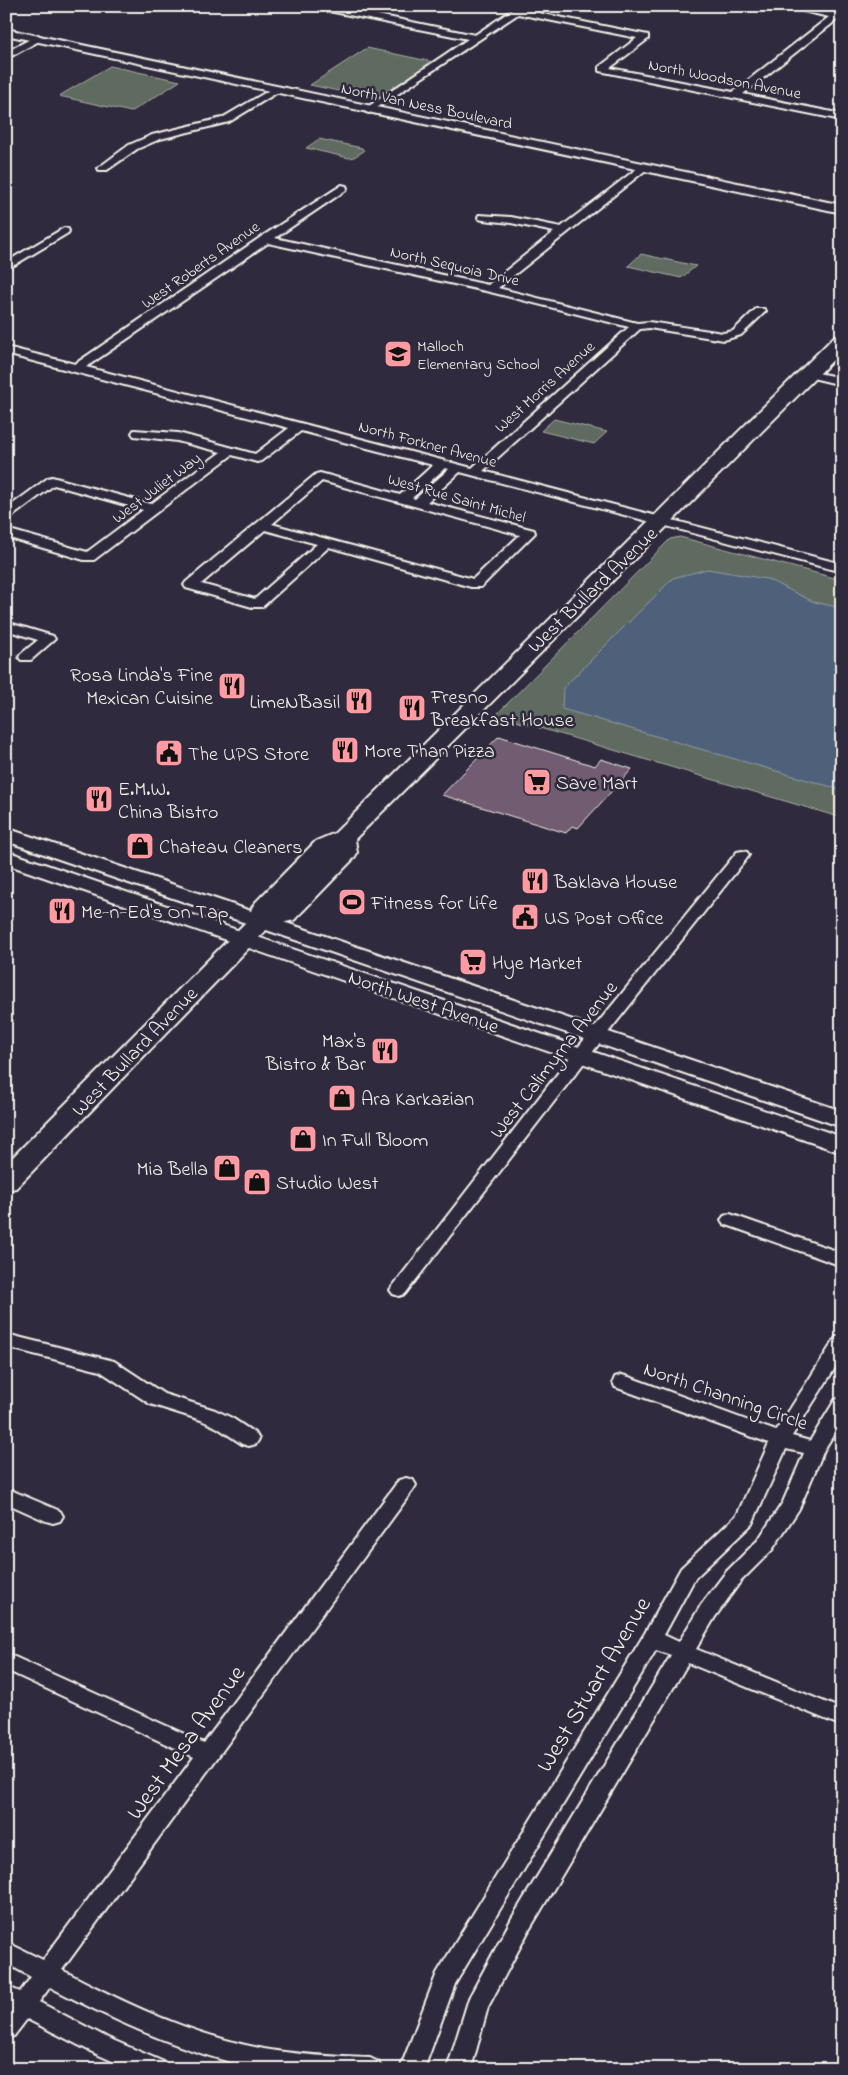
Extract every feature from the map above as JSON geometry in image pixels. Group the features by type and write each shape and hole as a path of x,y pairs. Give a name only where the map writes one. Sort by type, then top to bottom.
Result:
{"main road":[{"name":"West Bullard Avenue","path":"6,1180 252,930 285,915 345,854 343,838 533,646 662,521 842,340"},
{"name":"North West Avenue","path":"6,834 581,1055 842,1145"},
{"name":"North West Avenue","path":"6,857 597,1036 842,1119"}],"street":[{"path":"319,6 477,38"},
{"path":"350,12 360,6"},
{"path":"785,6 839,16"},
{"path":"369,110 521,9"},
{"name":"North Woodson Avenue","path":"521,9 645,37 602,70 842,117"},
{"path":"736,95 839,16"},
{"name":"North Van Ness Boulevard","path":"6,32 842,209"},
{"path":"6,56 38,38"},
{"path":"103,168 133,147 156,137 225,120 275,90"},
{"path":"490,289 642,167"},
{"name":"West Roberts Avenue","path":"77,368 342,188"},
{"path":"483,218 511,220 563,231"},
{"path":"6,267 64,231"},
{"name":"North Sequoia Drive","path":"265,239 490,289 637,326 649,325 724,336 737,333 760,311"},
{"name":"West Morris Avenue","path":"474,472 637,326"},
{"name":"North Forkner Avenue","path":"6,350 842,568"},
{"path":"808,374 842,382"},
{"path":"244,454 292,424"},
{"name":"West Juliet Way","path":"6,533 90,557 230,451 257,458 292,424"},
{"path":"138,433 178,437 230,451"},
{"path":"403,499 443,464"},
{"path":"418,503 458,468"},
{"name":"West Rue Saint Michel","path":"263,525 476,584 528,533 320,477 191,585 257,604 326,543"},
{"path":"7,513 52,481 153,509"},
{"path":"6,626 48,639"},
{"path":"26,657 48,639"},
{"name":"West Calimyrna Avenue","path":"399,1290 581,1055 742,856"},
{"path":"730,1220 842,1260"},
{"path":"6,1340 107,1366 157,1399 208,1415 225,1423 248,1439"},
{"name":"West Stuart Avenue","path":"412,2069 445,1980 652,1639 688,1573 745,1519 780,1440 842,1342"},
{"name":"North Channing Circle","path":"622,1382 780,1440 815,1449"},
{"path":"459,2069 477,2005 520,1925 708,1611 733,1577 765,1544 792,1504 815,1449 842,1405"},
{"name":"West Mesa Avenue","path":"6,2029 15,2001 48,1974 406,1485"},
{"path":"6,1495 53,1516"},
{"path":"652,1639 842,1718"},
{"path":"6,1661 209,1755"},
{"path":"6,1952 126,2014 168,2032 201,2043 250,2056 309,2066 370,2069"},
{"path":"15,2001 100,2046 156,2069"}],"green space":[{"path":"367,48 433,62 377,99 310,85"},
{"path":"110,66 180,81 131,112 59,96"},
{"path":"319,139 362,148 364,151 349,158 306,148"},
{"path":"641,254 696,266 681,278 628,266"},
{"path":"554,419 607,432 594,444 541,431"},
{"path":"680,537 842,580 842,818 496,715 670,539"}],"water":[{"path":"707,569 767,579 814,602 842,608 842,790 562,709 563,688 673,578"}],"building":[{"name":"Save Mart","path":"499,736 595,766 601,759 632,769 578,828 572,826 566,833 442,795"}],"place":[{"name":"Malloch Elementary School","path":"398,354"},
{"name":"Rosa Linda's Fine Mexican Cuisine","path":"232,686"},
{"name":"LimeNBasil","path":"359,701"},
{"name":"Fresno Breakfast House","path":"412,708"},
{"name":"More Than Pizza","path":"345,750"},
{"name":"The UPS Store","path":"169,753"},
{"name":"Save Mart","path":"537,782"},
{"name":"E.M.W. China Bistro","path":"99,799"},
{"name":"Chateau Cleaners","path":"140,846"},
{"name":"Baklava House","path":"535,881"},
{"name":"Fitness for Life","path":"352,902"},
{"name":"Me-n-Ed's On Tap","path":"62,911"},
{"name":"US Post Office","path":"525,917"},
{"name":"Hye Market","path":"473,962"},
{"name":"Max's Bistro & Bar","path":"385,1051"},
{"name":"Ara Karkazian","path":"342,1098"},
{"name":"In Full Bloom","path":"303,1139"},
{"name":"Mia Bella","path":"227,1168"},
{"name":"Studio West","path":"257,1182"}]}
